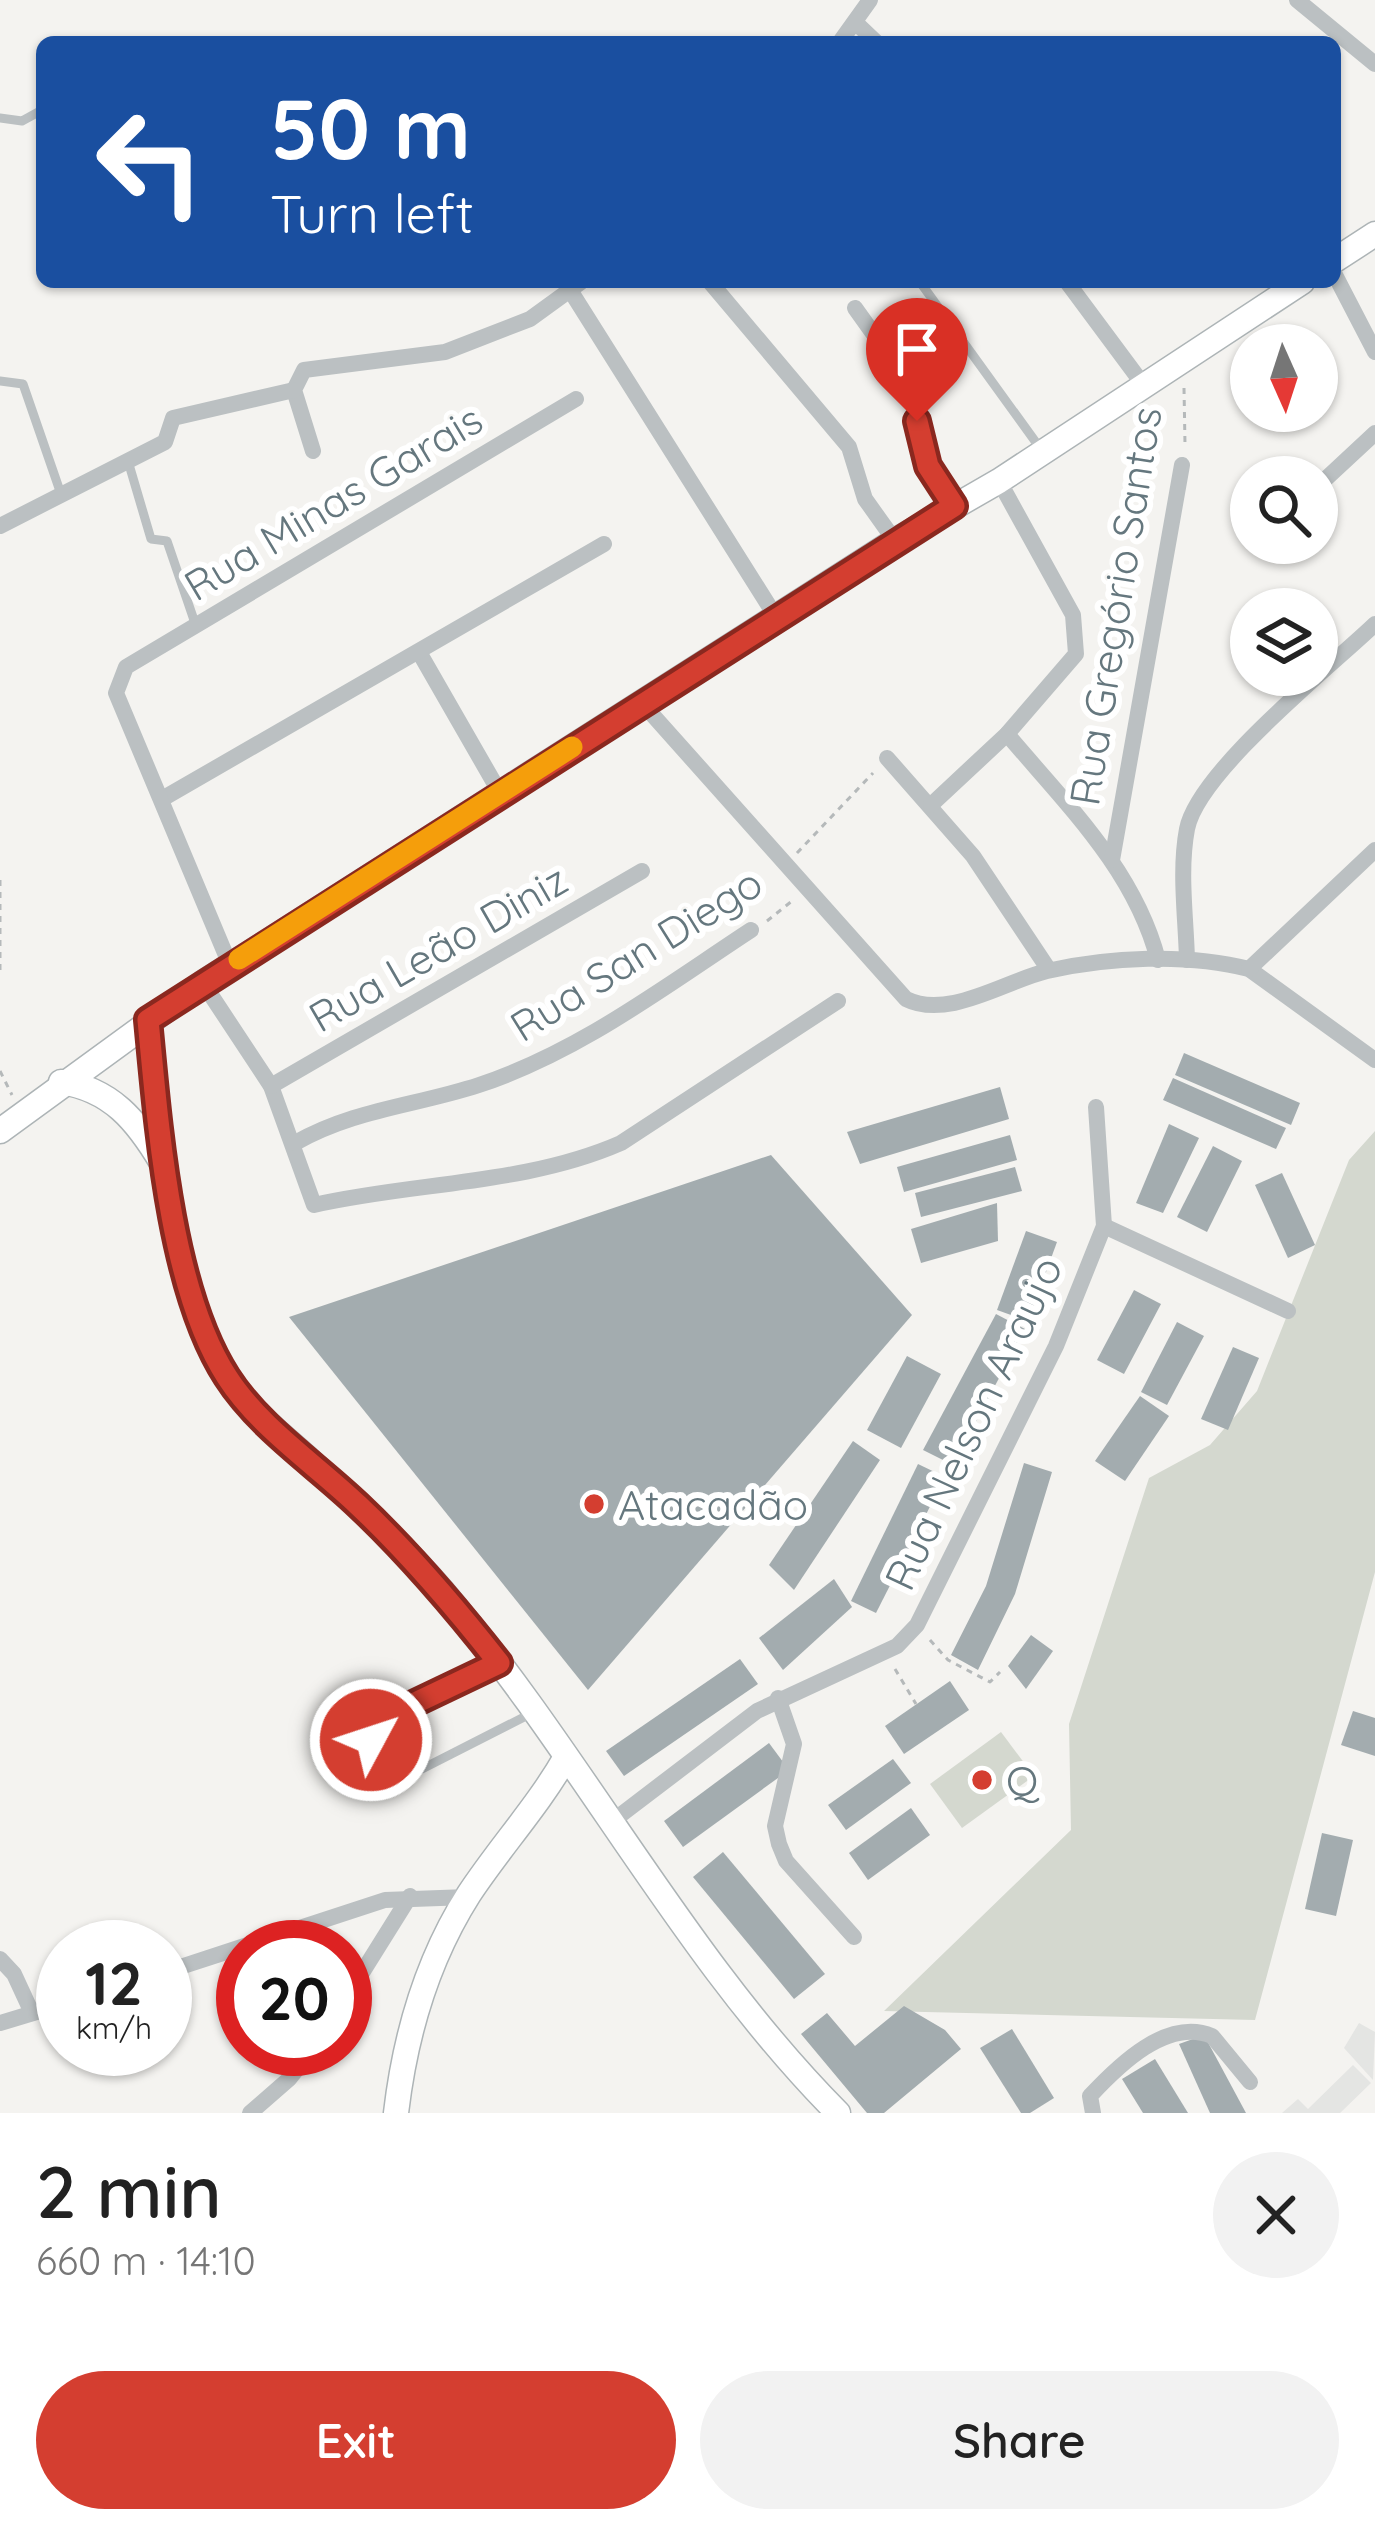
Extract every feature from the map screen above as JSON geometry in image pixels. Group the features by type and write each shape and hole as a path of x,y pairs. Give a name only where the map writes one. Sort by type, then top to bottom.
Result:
{"main road":[{"path":"1341,256 1375,233"},
{"path":"0,1132 61,1082 230,965 895,541 999,481 1293,288"},
{"path":"148,1020 165,1168 198,1317 236,1390 409,1556 499,1663 614,1820 731,1994 838,2113"},
{"path":"61,1082 101,1093 120,1106 165,1168"},
{"path":"396,2113 420,1999 468,1897 566,1757"}],"street":[{"path":"845,36 870,0"},
{"path":"1297,0 1341,36"},
{"path":"855,22 870,36"},
{"path":"1341,36 1375,64"},
{"path":"1341,286 1375,352"},
{"path":"313,451 294,390 304,370 445,352 530,319 572,288"},
{"path":"576,288 776,617"},
{"path":"715,288 849,448 866,499 895,541"},
{"path":"1071,288 1144,387"},
{"path":"855,308 907,384 928,466 954,506"},
{"path":"1,525 165,442 172,418 294,390"},
{"name":"Rua Minas Garais","path":"162,799 116,693 126,667 576,399"},
{"path":"1338,468 1375,433"},
{"name":"Rua Gregório Santos","path":"1112,860 1182,465"},
{"path":"931,805 1070,666 1078,630 999,481"},
{"path":"230,965 162,799 604,544"},
{"path":"1187,960 1185,861 1197,801 1235,757 1375,624"},
{"path":"419,652 500,793"},
{"path":"642,703 906,999 920,1006 945,1004 1049,970 1187,960 1249,969 1375,1060"},
{"path":"1007,734 1112,860 1144,915 1158,960"},
{"path":"887,758 931,805 1008,904 1049,970"},
{"path":"1249,969 1375,850"},
{"name":"Rua Leão Diniz","path":"271,1087 641,872"},
{"name":"Rua San Diego","path":"295,1143 344,1118 476,1086 537,1063 592,1034 751,930"},
{"path":"203,983 271,1087 314,1205 396,1187 548,1170 620,1143 838,1001"},
{"name":"Rua Nelson Araujo","path":"614,1820 778,1698 884,1653 917,1625 1056,1346 1104,1226 1096,1107"},
{"path":"1104,1226 1288,1311"},
{"path":"778,1698 794,1744 776,1826 779,1844 786,1861 854,1937"},
{"path":"192,1963 363,1906 410,1896 468,1897"},
{"path":"372,1957 410,1896"},
{"path":"0,1959 14,1973 32,2013"},
{"path":"0,2023 36,2012"},
{"path":"1093,2113 1090,2096 1129,2058 1143,2047 1189,2033 1212,2036 1250,2082"},
{"path":"250,2113 292,2076"}],"lane":[{"path":"0,118 22,121 36,113"},
{"path":"924,288 1043,452"},
{"path":"0,381 23,384 61,494"},
{"path":"128,460 151,539 167,541 196,626"},
{"path":"499,1663 378,1722 371,1740 387,1772 414,1773 534,1712"}],"path":[{"name":"Rua Gregório Santos","path":"1181,362 1186,415 1182,465"},
{"path":"786,864 887,758"},
{"path":"0,880 0,973"},
{"name":"Rua San Diego","path":"751,930 808,889"},
{"path":"0,1071 21,1112"},
{"path":"917,1625 948,1660 990,1682 1000,1672"},
{"path":"884,1653 916,1704"}],"shaded area":[{"path":"1375,1131 1375,1572 1255,2020 884,2011 1071,1830 1069,1724 1149,1478 1210,1445 1257,1391 1349,1160"},
{"name":"Q","path":"1001,1732 1034,1776 962,1828 930,1784"},
{"path":"1359,2023 1375,2032 1373,2080 1344,2048"},
{"path":"1353,2065 1371,2083 1340,2113 1282,2113 1298,2099 1308,2109"}],"building":[{"path":"1184,1053 1300,1103 1291,1125 1175,1075"},
{"path":"1173,1078 1286,1128 1276,1149 1163,1100"},
{"path":"1000,1087 1009,1119 860,1164 847,1132"},
{"path":"1169,1124 1199,1138 1163,1213 1136,1203"},
{"path":"1010,1135 1017,1160 904,1192 897,1167"},
{"path":"1213,1146 1242,1161 1207,1232 1177,1217"},
{"name":"Atacadão","path":"771,1155 912,1315 588,1690 289,1317"},
{"path":"1015,1167 1022,1191 921,1217 915,1193"},
{"path":"1282,1173 1315,1245 1288,1258 1255,1185"},
{"path":"997,1203 998,1241 921,1263 911,1229"},
{"path":"1026,1231 1057,1242 1028,1321 997,1310"},
{"path":"1134,1290 1161,1304 1124,1374 1097,1360"},
{"path":"996,1314 1025,1329 953,1465 923,1450"},
{"path":"1177,1322 1204,1336 1167,1405 1141,1392"},
{"path":"1233,1347 1259,1358 1228,1430 1201,1419"},
{"path":"907,1356 941,1374 901,1448 867,1430"},
{"path":"1140,1396 1169,1416 1125,1481 1095,1461"},
{"path":"853,1441 880,1460 794,1590 769,1565"},
{"path":"1024,1463 1052,1472 1015,1594 978,1670 951,1655 986,1586"},
{"path":"918,1464 945,1477 876,1613 851,1601"},
{"path":"834,1579 852,1607 783,1670 759,1638"},
{"path":"1031,1635 1053,1651 1026,1689 1008,1666"},
{"path":"740,1659 758,1684 624,1776 606,1751"},
{"path":"950,1681 969,1710 904,1754 885,1726"},
{"path":"1353,1711 1375,1718 1375,1756 1341,1745"},
{"path":"769,1743 789,1770 683,1847 664,1821"},
{"path":"893,1759 911,1783 846,1830 828,1805"},
{"path":"911,1808 930,1835 868,1880 849,1853"},
{"path":"1322,1833 1353,1840 1336,1916 1305,1909"},
{"path":"723,1852 825,1974 794,1999 693,1877"},
{"path":"904,2006 945,2030 961,2049 884,2113 867,2113 801,2034 827,2013 855,2046"},
{"path":"1012,2029 1054,2098 1030,2113 1021,2113 980,2048"},
{"path":"1204,2035 1246,2113 1210,2113 1179,2044"},
{"path":"1155,2059 1188,2113 1143,2113 1122,2079"}],"slow traffic":[{"path":"239,959 572,747"}],"place":[{"name":"Atacadão","path":"594,1504"},
{"name":"Q","path":"982,1780"}],"route":[{"path":"371,1740 378,1722 499,1663 409,1556 251,1407 223,1371 189,1287 165,1168 148,1020 954,506 928,466 917,421"}]}
